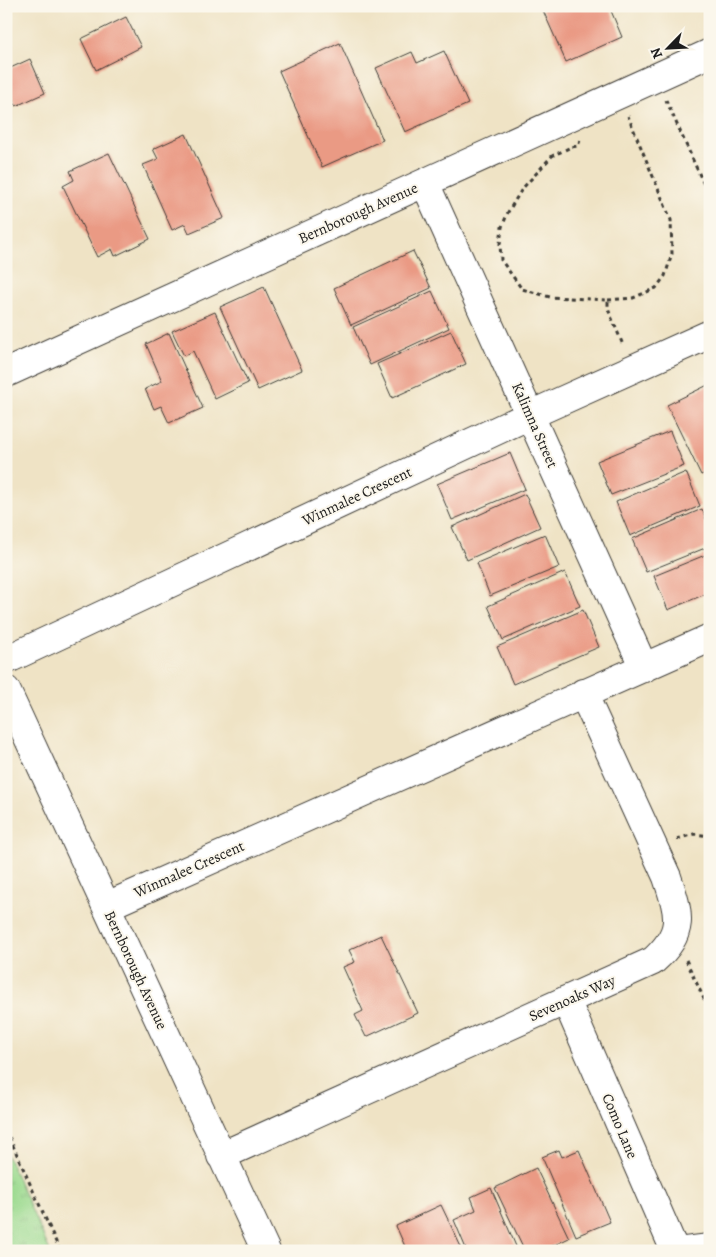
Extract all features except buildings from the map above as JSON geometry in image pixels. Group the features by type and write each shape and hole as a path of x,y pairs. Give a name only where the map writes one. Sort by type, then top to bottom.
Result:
{"street":[{"name":"Bernborough Avenue","path":"6,373 710,53"},
{"name":"Kalimna Street","path":"425,183 644,668"},
{"name":"Winmalee Crescent","path":"6,660 530,414 710,334"},
{"name":"Winmalee Crescent","path":"107,906 710,638"},
{"name":"Bernborough Avenue","path":"6,690 266,1251"},
{"name":"Sevenoaks Way","path":"221,1156 653,961 667,948 676,932 676,905 667,877 583,693"},
{"name":"Como Lane","path":"566,1000 675,1251"},
{"path":"685,1251 710,1248"}],"path":[{"path":"663,92 710,198"},
{"path":"581,138 578,146 571,147 552,156 522,189 508,212 502,227 501,260 522,290 550,297 608,300 633,298 656,288 665,276 672,254 671,220 624,108"},
{"path":"608,300 608,309 625,350"},
{"path":"677,838 694,834 710,836"},
{"path":"683,953 710,1012"},
{"path":"6,1130 60,1251"}],"green space":[{"path":"6,1153 50,1251 6,1251"}]}
